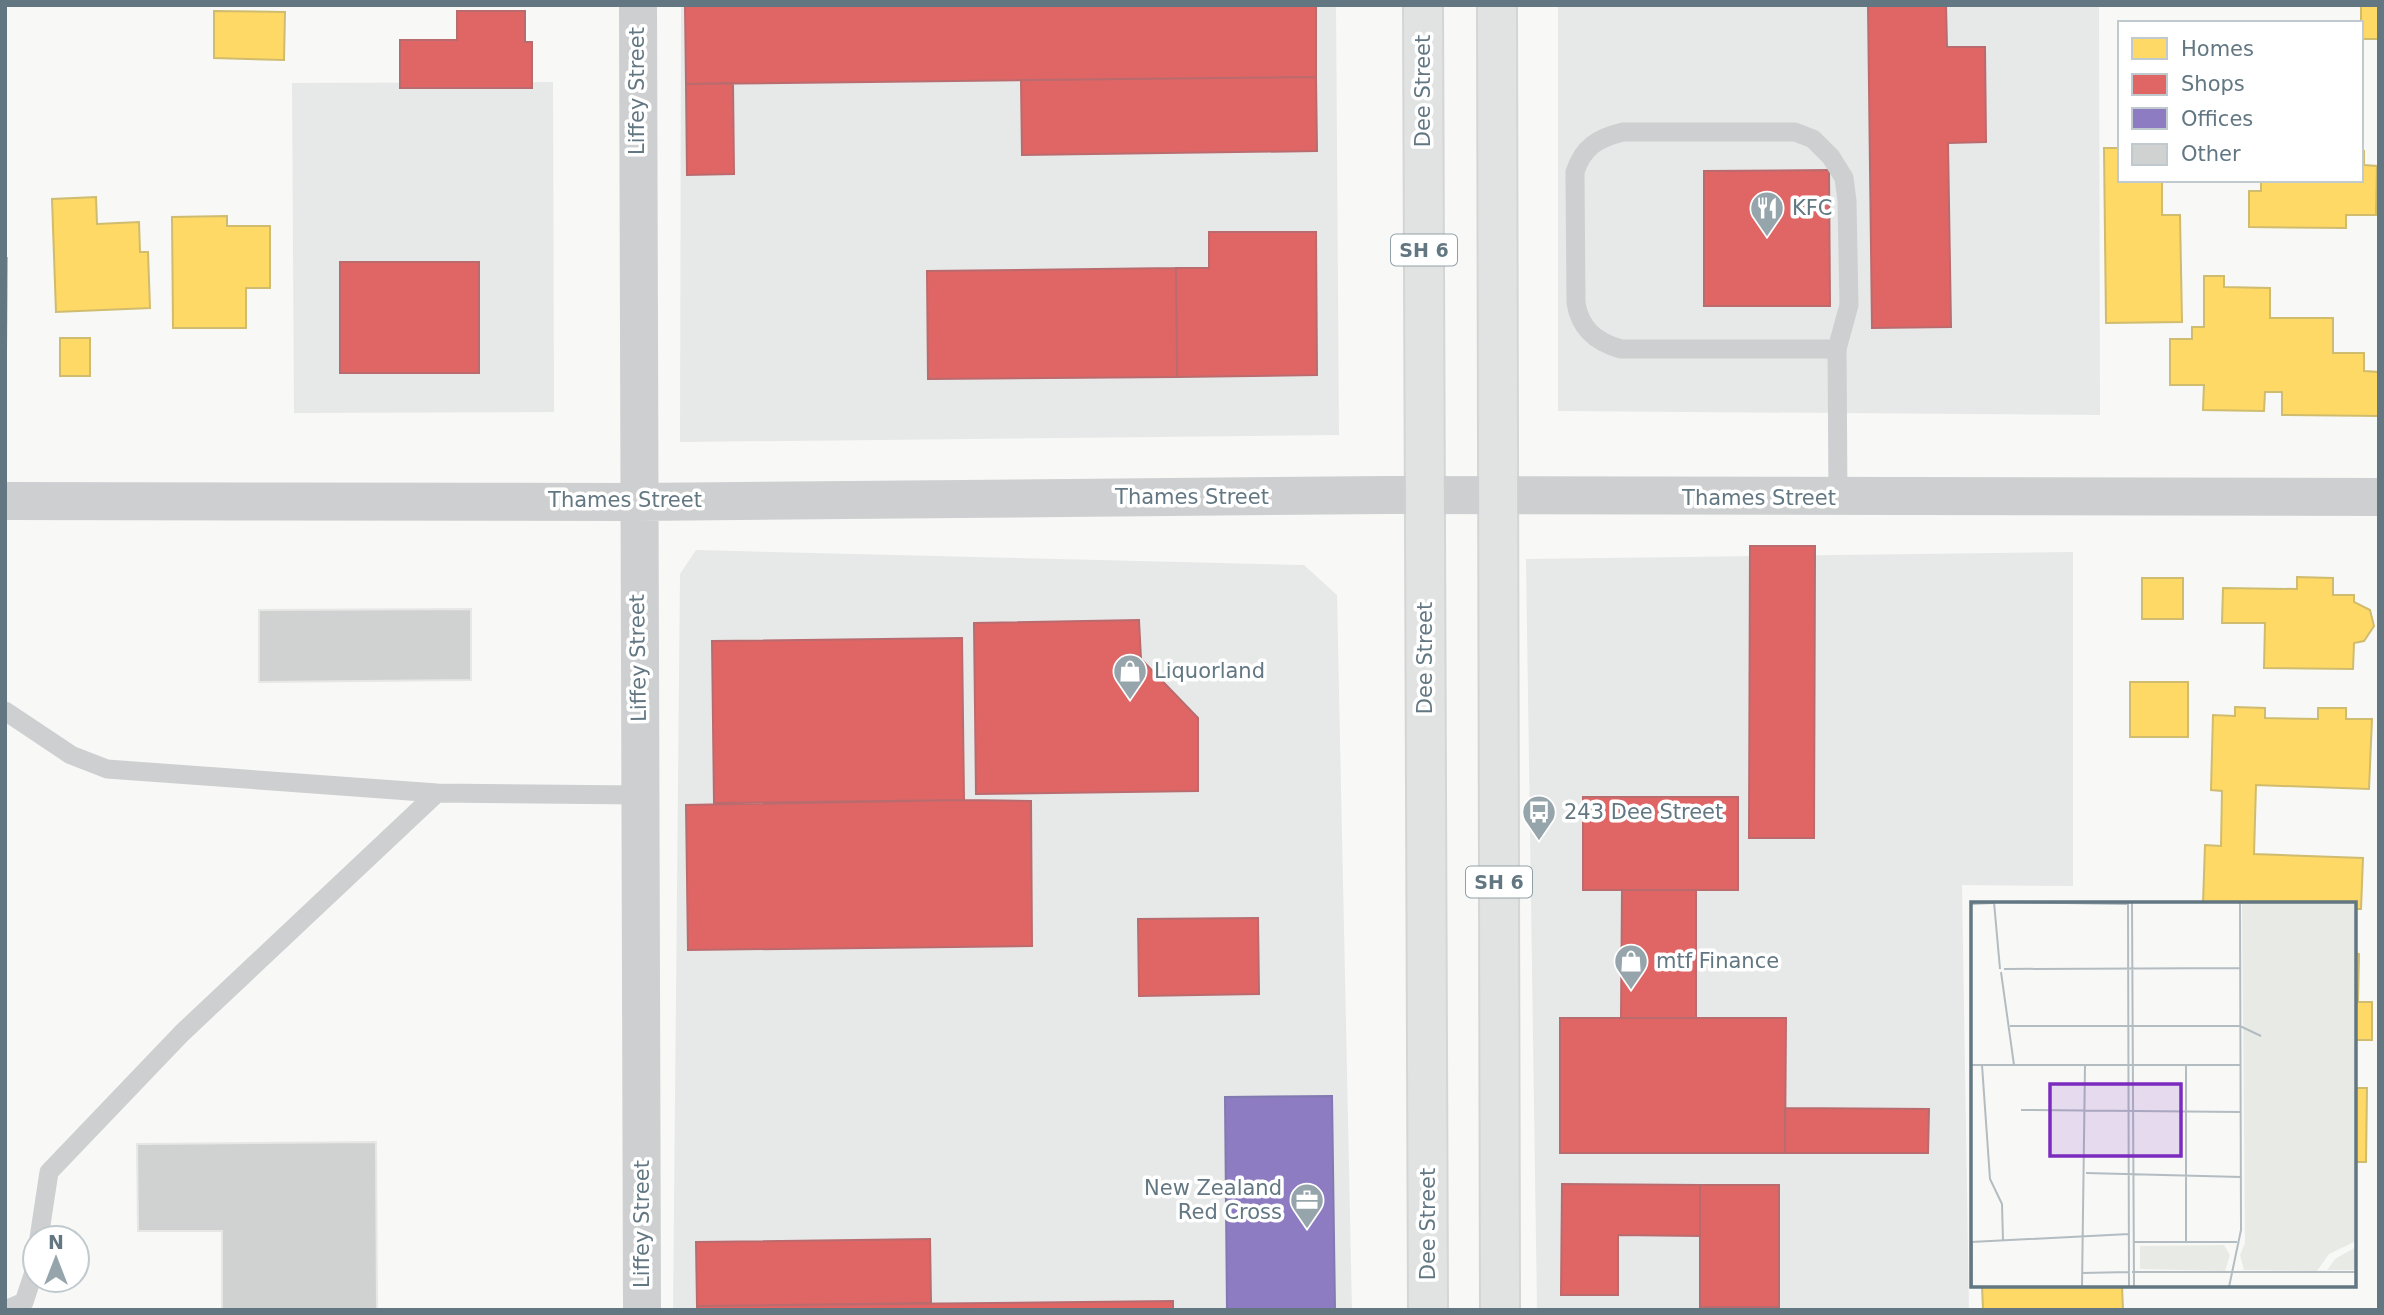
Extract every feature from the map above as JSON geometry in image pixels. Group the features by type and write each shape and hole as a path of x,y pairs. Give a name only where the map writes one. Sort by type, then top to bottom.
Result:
{"main road":[{"name":"Dee Street","path":"1423,5 1428,1310"},
{"name":"SH 6","path":"1497,5 1500,1310"}],"street":[{"name":"Liffey Street","path":"638,5 637,502 642,1310"},
{"name":"Thames Street","path":"5,500 637,502 1424,495 1499,498 2379,497"}],"lane":[{"path":"1837,349 1621,349 1608,345 1587,331 1576,303 1575,172 1580,157 1603,136 1623,132 1795,132 1813,139 1822,148 1844,178 1847,201 1849,305 1837,349 1838,498"},
{"path":"5,711 71,755 107,769 437,793 640,795"},
{"path":"41,1224 49,1172 182,1033 437,793"},
{"path":"5,1310 24,1302 27,1294"}],"shaded area":[{"path":"681,5 1336,5 1339,435 680,442"},
{"path":"1558,5 2099,5 2100,415 1558,411"},
{"path":"553,82 554,412 294,413 292,83"},
{"path":"696,550 1304,565 1337,595 1352,1310 673,1310 680,574"},
{"path":"2073,552 2073,886 1962,885 1969,1310 1537,1310 1526,559"}],"building: Homes":[{"path":"2361,5 2379,5 2379,39 2363,39"},
{"path":"214,11 285,12 284,60 214,58"},
{"path":"2104,148 2118,148 2118,182 2162,182 2162,215 2180,215 2182,322 2106,323"},
{"path":"2363,151 2364,165 2377,166 2376,215 2346,215 2346,228 2249,227 2249,191 2261,191 2261,182 2363,182"},
{"path":"96,197 97,224 139,222 140,252 148,252 150,308 56,312 52,199"},
{"path":"227,216 227,226 270,226 270,288 246,288 246,328 173,328 172,217"},
{"path":"7,258 6,355 5,355"},
{"path":"2204,276 2224,276 2224,287 2270,288 2270,318 2333,318 2333,353 2364,353 2364,371 2379,372 2379,416 2282,415 2282,392 2265,392 2264,411 2203,410 2204,385 2170,385 2170,339 2192,339 2192,327 2204,327"},
{"path":"60,338 90,338 90,376 60,376"},
{"path":"2297,577 2333,578 2333,595 2354,595 2354,602 2370,610 2374,626 2364,641 2354,643 2353,669 2264,668 2265,623 2222,623 2223,588 2297,589"},
{"path":"2142,578 2183,578 2183,619 2142,619"},
{"path":"2130,682 2188,682 2188,737 2130,737"},
{"path":"2235,707 2265,708 2265,718 2318,719 2318,708 2346,708 2346,719 2372,719 2369,789 2256,785 2254,854 2363,858 2361,909 2356,909 2356,902 2203,902 2205,845 2221,846 2222,791 2211,790 2213,715 2235,716"},
{"path":"2356,953 2359,954 2358,1002 2372,1002 2372,1040 2356,1040"},
{"path":"2356,1088 2367,1088 2366,1162 2356,1162"},
{"path":"1982,1287 2122,1287 2123,1310 1983,1310"}],"building: Shops":[{"path":"685,5 1316,5 1316,77 686,84"},
{"path":"1868,5 1946,5 1947,47 1985,47 1986,142 1948,143 1951,327 1872,328"},
{"path":"457,11 525,11 525,42 532,42 532,88 400,88 400,40 457,40"},
{"path":"1316,77 1317,151 1022,155 1021,80"},
{"path":"733,83 734,174 687,175 686,84"},
{"name":"KFC","path":"1829,170 1830,306 1704,306 1704,171"},
{"path":"1209,232 1316,232 1317,375 1177,377 1176,268 1209,268"},
{"path":"340,262 479,262 479,373 340,373"},
{"path":"1176,268 1177,377 928,379 927,271"},
{"path":"1750,546 1815,546 1814,838 1749,838"},
{"path":"1139,620 1141,659 1198,718 1198,791 976,794 974,623"},
{"path":"962,638 964,800 714,803 712,641"},
{"path":"1583,797 1738,797 1738,890 1583,890"},
{"path":"1031,801 1032,946 688,950 686,805"},
{"path":"1622,890 1696,890 1696,1018 1621,1018"},
{"path":"1258,918 1259,994 1139,996 1138,919"},
{"path":"1560,1018 1786,1018 1785,1153 1560,1153"},
{"path":"1785,1108 1929,1109 1928,1153 1785,1153"},
{"path":"1562,1184 1700,1185 1700,1236 1618,1235 1618,1295 1561,1295"},
{"path":"1700,1185 1779,1185 1779,1307 1700,1307"},
{"path":"930,1239 931,1303 697,1306 696,1242"},
{"path":"1173,1301 1173,1310 697,1310 697,1306"}],"building: Offices":[{"path":"1332,1096 1335,1310 1227,1310 1225,1097"}],"building: Other":[{"path":"471,609 471,680 259,682 259,610"},
{"path":"376,1142 377,1310 222,1309 222,1231 138,1231 137,1144"}],"place":[{"name":"KFC","path":"1767,238"},
{"name":"Liquorland","path":"1130,701"},
{"name":"243 Dee Street","path":"1539,842"},
{"name":"mtf Finance","path":"1631,991"},
{"name":"New Zealand Red Cross","path":"1307,1230"}]}
